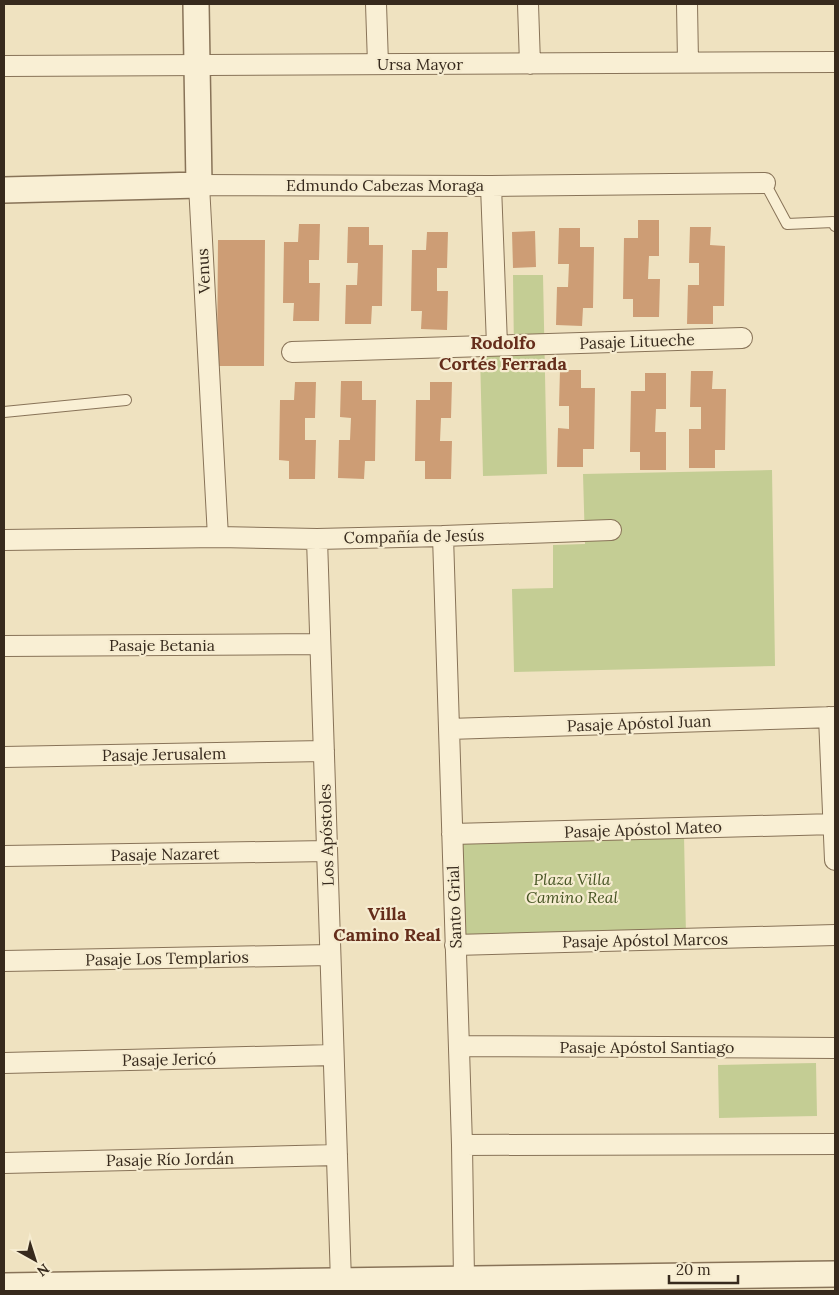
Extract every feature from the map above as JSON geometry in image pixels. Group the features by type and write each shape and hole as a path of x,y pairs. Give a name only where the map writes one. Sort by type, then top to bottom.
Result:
{"street":[{"name":"Venus","path":"196,4 199,185 218,537"},
{"path":"376,4 378,64"},
{"path":"528,4 530,64"},
{"path":"687,4 688,62"},
{"name":"Ursa Mayor","path":"4,66 835,62"},
{"name":"Edmundo Cabezas Moraga","path":"4,190 199,185 491,186 765,183"},
{"path":"491,186 497,345"},
{"name":"Pasaje Litueche","path":"292,352 742,338"},
{"name":"Compañía de Jesús","path":"4,540 218,537 317,539 611,530"},
{"name":"Santo Grial","path":"443,536 462,1145 464,1278"},
{"name":"Los Apóstoles","path":"317,539 341,1282"},
{"name":"Pasaje Betania","path":"4,646 320,644"},
{"path":"832,717 835,860"},
{"name":"Pasaje Apóstol Juan","path":"449,730 832,717"},
{"name":"Pasaje Jerusalem","path":"4,757 324,752"},
{"name":"Pasaje Apóstol Mateo","path":"452,834 834,824"},
{"name":"Pasaje Nazaret","path":"4,856 327,851"},
{"name":"Pasaje Apóstol Marcos","path":"455,945 835,935"},
{"name":"Pasaje Los Templarios","path":"4,961 330,955"},
{"name":"Pasaje Apóstol Santiago","path":"459,1046 835,1048"},
{"name":"Pasaje Jericó","path":"4,1063 333,1055"},
{"path":"462,1145 835,1144"},
{"name":"Pasaje Río Jordán","path":"4,1163 336,1155"},
{"path":"4,1286 835,1274"}],"lane":[{"path":"765,183 787,224 833,222 835,226"},
{"path":"4,412 126,400"}],"green space":[{"path":"513,275 543,275 547,474 483,476 480,354 514,353"},
{"path":"772,470 775,666 514,672 512,589 553,588 553,545 585,544 583,474"},
{"name":"Plaza Villa Camino Real","path":"684,835 686,936 461,942 459,840"},
{"path":"816,1063 817,1116 719,1118 718,1065"}],"building":[{"path":"638,220 659,220 659,256 649,256 648,279 660,279 659,317 633,317 633,299 623,299 624,238 638,238"},
{"path":"299,224 320,224 319,260 309,260 309,283 320,283 319,321 293,321 294,303 283,303 284,242 298,242"},
{"path":"348,227 369,227 369,245 383,245 382,306 372,306 371,324 345,324 346,285 357,285 358,263 347,263"},
{"path":"690,227 711,227 710,245 725,246 724,306 713,306 713,324 687,324 688,285 699,285 699,263 689,263"},
{"path":"559,228 580,228 580,247 594,247 593,308 583,308 582,326 556,325 557,287 568,287 569,264 558,264"},
{"path":"535,231 536,267 513,268 512,232"},
{"path":"427,232 448,232 447,268 437,268 437,291 448,291 447,330 421,329 422,311 411,311 412,250 426,250"},
{"path":"218,240 265,240 264,366 217,366"},
{"path":"560,370 581,370 581,388 595,388 594,449 583,449 583,467 557,467 558,428 569,429 569,406 559,406"},
{"path":"691,371 713,371 712,389 726,389 725,450 715,450 715,468 689,468 689,429 701,429 701,407 690,407"},
{"path":"645,373 666,373 666,409 656,409 655,432 666,432 666,470 640,470 640,452 630,452 631,391 645,391"},
{"path":"341,381 362,381 362,400 376,400 375,461 365,461 364,479 338,478 339,440 350,440 351,418 340,417"},
{"path":"295,382 316,382 315,418 305,418 305,440 316,440 315,479 289,479 289,461 279,460 280,400 294,400"},
{"path":"430,382 452,382 451,418 441,418 440,441 452,441 451,479 425,479 425,461 415,461 416,400 430,400"}],"district":[{"name":"Rodolfo Cortés Ferrada","path":"503,352"},
{"name":"Villa Camino Real","path":"387,923"}]}
